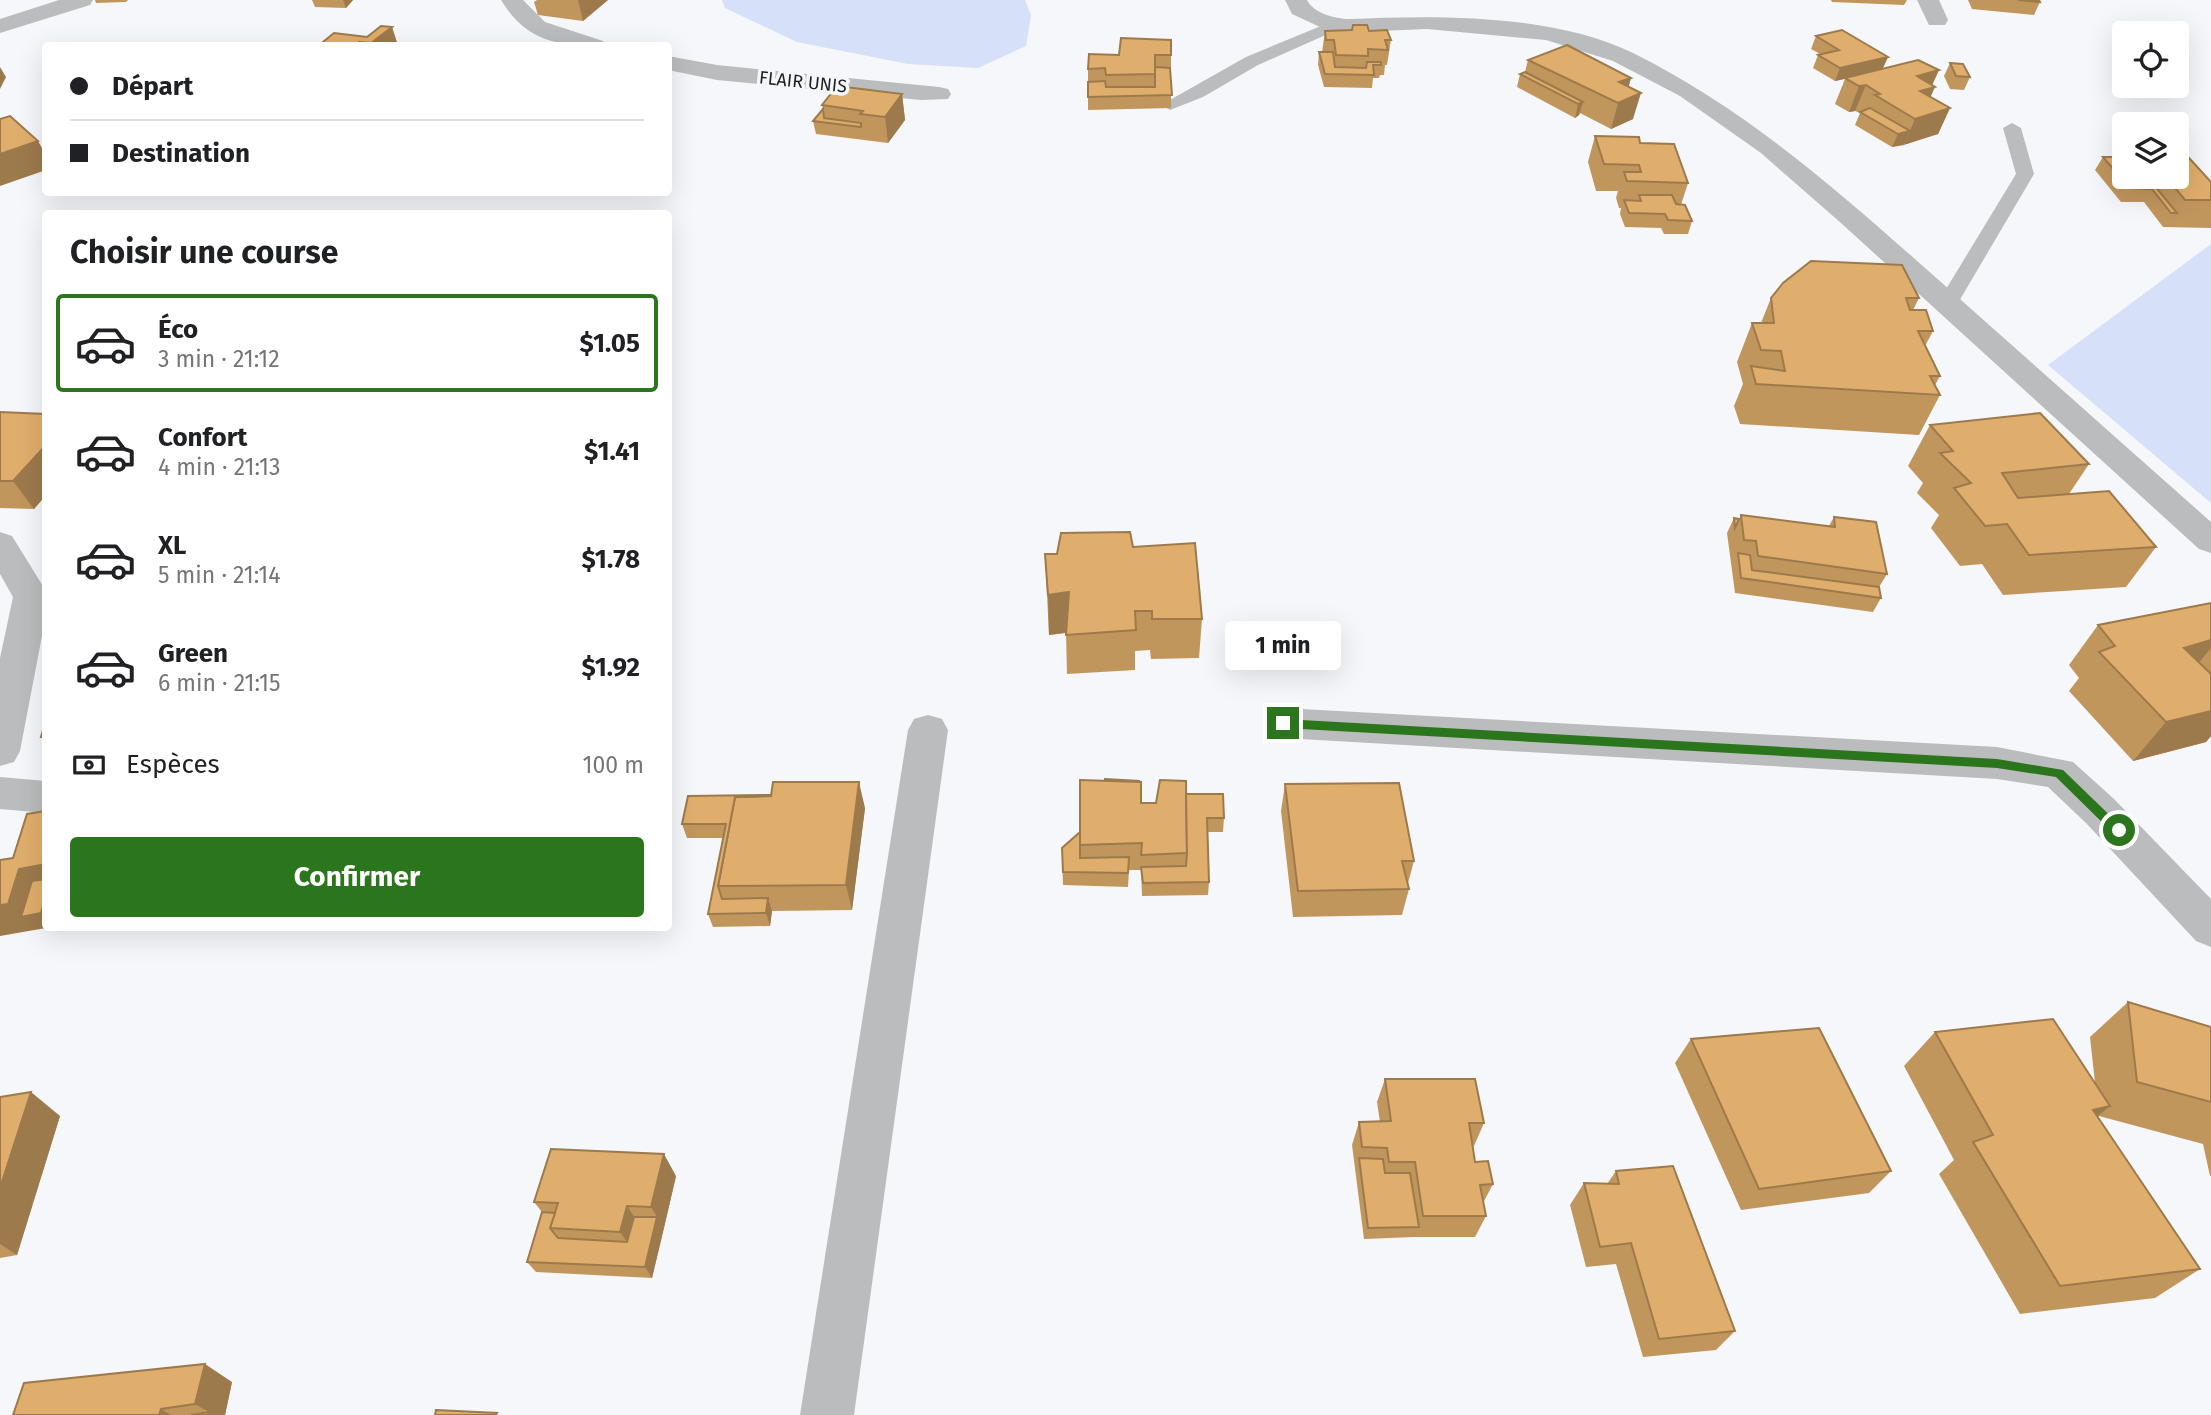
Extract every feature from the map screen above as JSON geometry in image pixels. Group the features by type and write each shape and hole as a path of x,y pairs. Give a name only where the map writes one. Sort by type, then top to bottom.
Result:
{"street":[{"path":"0,26 82,0"},
{"path":"512,0 529,21 561,38 578,42"},
{"path":"1296,0 1300,9 1333,26 1427,22 1548,33 1621,56 1689,91 1770,148 2211,541"},
{"name":"FLAIR UNIS","path":"672,64 705,74 793,79 882,92 939,94"},
{"path":"0,544 32,597 0,751"},
{"path":"1283,723 1997,763 2059,773 2100,811 2211,928"},
{"path":"827,1415 928,730"},
{"path":"0,793 42,797"}],"lane":[{"path":"1170,105 1198,93 1252,61 1333,26"},
{"path":"1948,304 2025,174 2012,128"}],"shaded area":[{"path":"722,0 1025,0 1031,15 1026,46 978,68 908,64 797,42 725,8"},
{"path":"2211,244 2211,503 2048,365"}],"building":[{"path":"1353,25 1367,25 1369,31 1387,30 1391,40 1385,40 1388,50 1368,49 1368,56 1336,55 1334,40 1326,40 1325,31 1352,30"},
{"path":"381,26 392,27 372,42 323,42 334,33 367,37"},
{"path":"1842,30 1888,57 1840,68 1818,55 1839,50 1816,36"},
{"path":"1121,38 1171,40 1171,55 1155,55 1155,74 1106,75 1105,68 1088,69 1089,54 1119,55"},
{"path":"1567,45 1631,78 1619,82 1641,93 1618,103 1528,60"},
{"path":"1319,52 1333,52 1335,67 1366,68 1367,62 1381,62 1381,65 1373,65 1374,75 1325,74"},
{"path":"1918,60 1939,70 1917,76 1935,87 1920,91 1950,108 1915,119 1875,95 1880,94 1866,85 1859,86 1845,78"},
{"path":"1950,63 1963,64 1970,77 1956,76"},
{"path":"1155,67 1170,68 1172,95 1088,97 1088,82 1105,81 1106,87 1155,87"},
{"path":"1525,72 1583,102 1578,104 1520,74"},
{"path":"837,86 902,94 885,117 860,114 863,111 822,105"},
{"path":"1870,108 1910,131 1898,134 1860,112"},
{"path":"823,109 824,118 861,123 861,127 813,121"},
{"path":"10,116 38,141 0,154 0,119"},
{"path":"1595,136 1639,137 1640,143 1674,144 1688,183 1627,181 1624,172 1641,172 1639,165 1604,164"},
{"path":"2103,157 2112,157 2112,168"},
{"path":"2189,158 2211,182 2211,200 2185,200 2176,189 2189,189"},
{"path":"2152,189 2157,189 2177,213 2171,213"},
{"path":"1639,195 1672,195 1676,204 1685,205 1692,221 1668,220 1665,214 1629,213 1624,200 1641,201"},
{"path":"1811,261 1902,265 1919,298 1906,298 1910,310 1926,310 1933,331 1918,331 1940,376 1930,376 1940,395 1756,384 1751,366 1785,371 1781,351 1761,350 1752,323 1774,323 1771,298 1783,283"},
{"path":"0,412 42,414 42,449 13,481 0,481"},
{"path":"2040,413 2089,464 2002,473 2018,498 2109,491 2156,547 2029,555 2007,524 1985,526 1954,488 1971,483 1940,453 1953,451 1930,425"},
{"path":"1741,515 1835,527 1834,517 1876,522 1887,574 1758,556 1756,541 1744,540"},
{"path":"1130,532 1133,547 1195,543 1202,619 1152,619 1152,611 1135,611 1136,630 1066,635 1069,592 1048,595 1045,554 1057,554 1061,533"},
{"path":"1738,553 1750,555 1752,570 1879,587 1881,598 1741,578"},
{"path":"2211,603 2211,640 2184,648 2211,674 2211,711 2166,722 2099,652 2115,646 2098,625"},
{"path":"1080,780 1141,782 1141,803 1156,803 1160,780 1186,781 1187,853 1141,855 1142,843 1080,845"},
{"path":"1105,781 1139,781 1139,782"},
{"path":"773,782 859,782 846,885 718,886 735,797 771,796"},
{"path":"1399,783 1414,861 1402,861 1409,889 1298,891 1285,784"},
{"path":"1186,794 1223,794 1224,818 1207,818 1209,882 1143,883 1141,867 1186,866"},
{"path":"771,795 735,797 718,886 722,899 768,898 766,913 708,914 726,824 682,824 688,796"},
{"path":"42,812 42,865 19,869 8,904 0,905 0,860 13,858 27,814"},
{"path":"1080,832 1080,858 1129,857 1128,873 1063,872 1062,848"},
{"path":"42,880 41,913 21,917 32,881"},
{"path":"2128,1002 2211,1027 2211,1102 2137,1082"},
{"path":"2053,1019 2110,1106 2093,1110 2200,1269 2060,1286 1973,1142 1993,1135 1935,1032"},
{"path":"1819,1028 1891,1171 1759,1189 1691,1039"},
{"path":"1385,1079 1475,1079 1484,1123 1469,1123 1475,1162 1488,1161 1493,1184 1480,1185 1486,1216 1423,1216 1415,1162 1389,1162 1387,1148 1362,1147 1359,1122 1391,1121"},
{"path":"31,1092 0,1188 0,1097"},
{"path":"551,1149 664,1154 651,1207 627,1206 620,1232 550,1228 558,1203 534,1202"},
{"path":"1359,1158 1383,1159 1385,1173 1410,1173 1419,1227 1368,1228"},
{"path":"1673,1166 1735,1331 1659,1339 1631,1243 1600,1247 1584,1183 1619,1184 1616,1171"},
{"path":"542,1212 555,1213 550,1228 558,1238 627,1242 634,1217 657,1217 645,1267 527,1262"},
{"path":"205,1364 195,1404 161,1409 159,1415 13,1415 24,1383"},
{"path":"436,1410 497,1413 435,1415"}],"route":[{"path":"1283,723 1997,763 2059,773 2119,830"}]}
